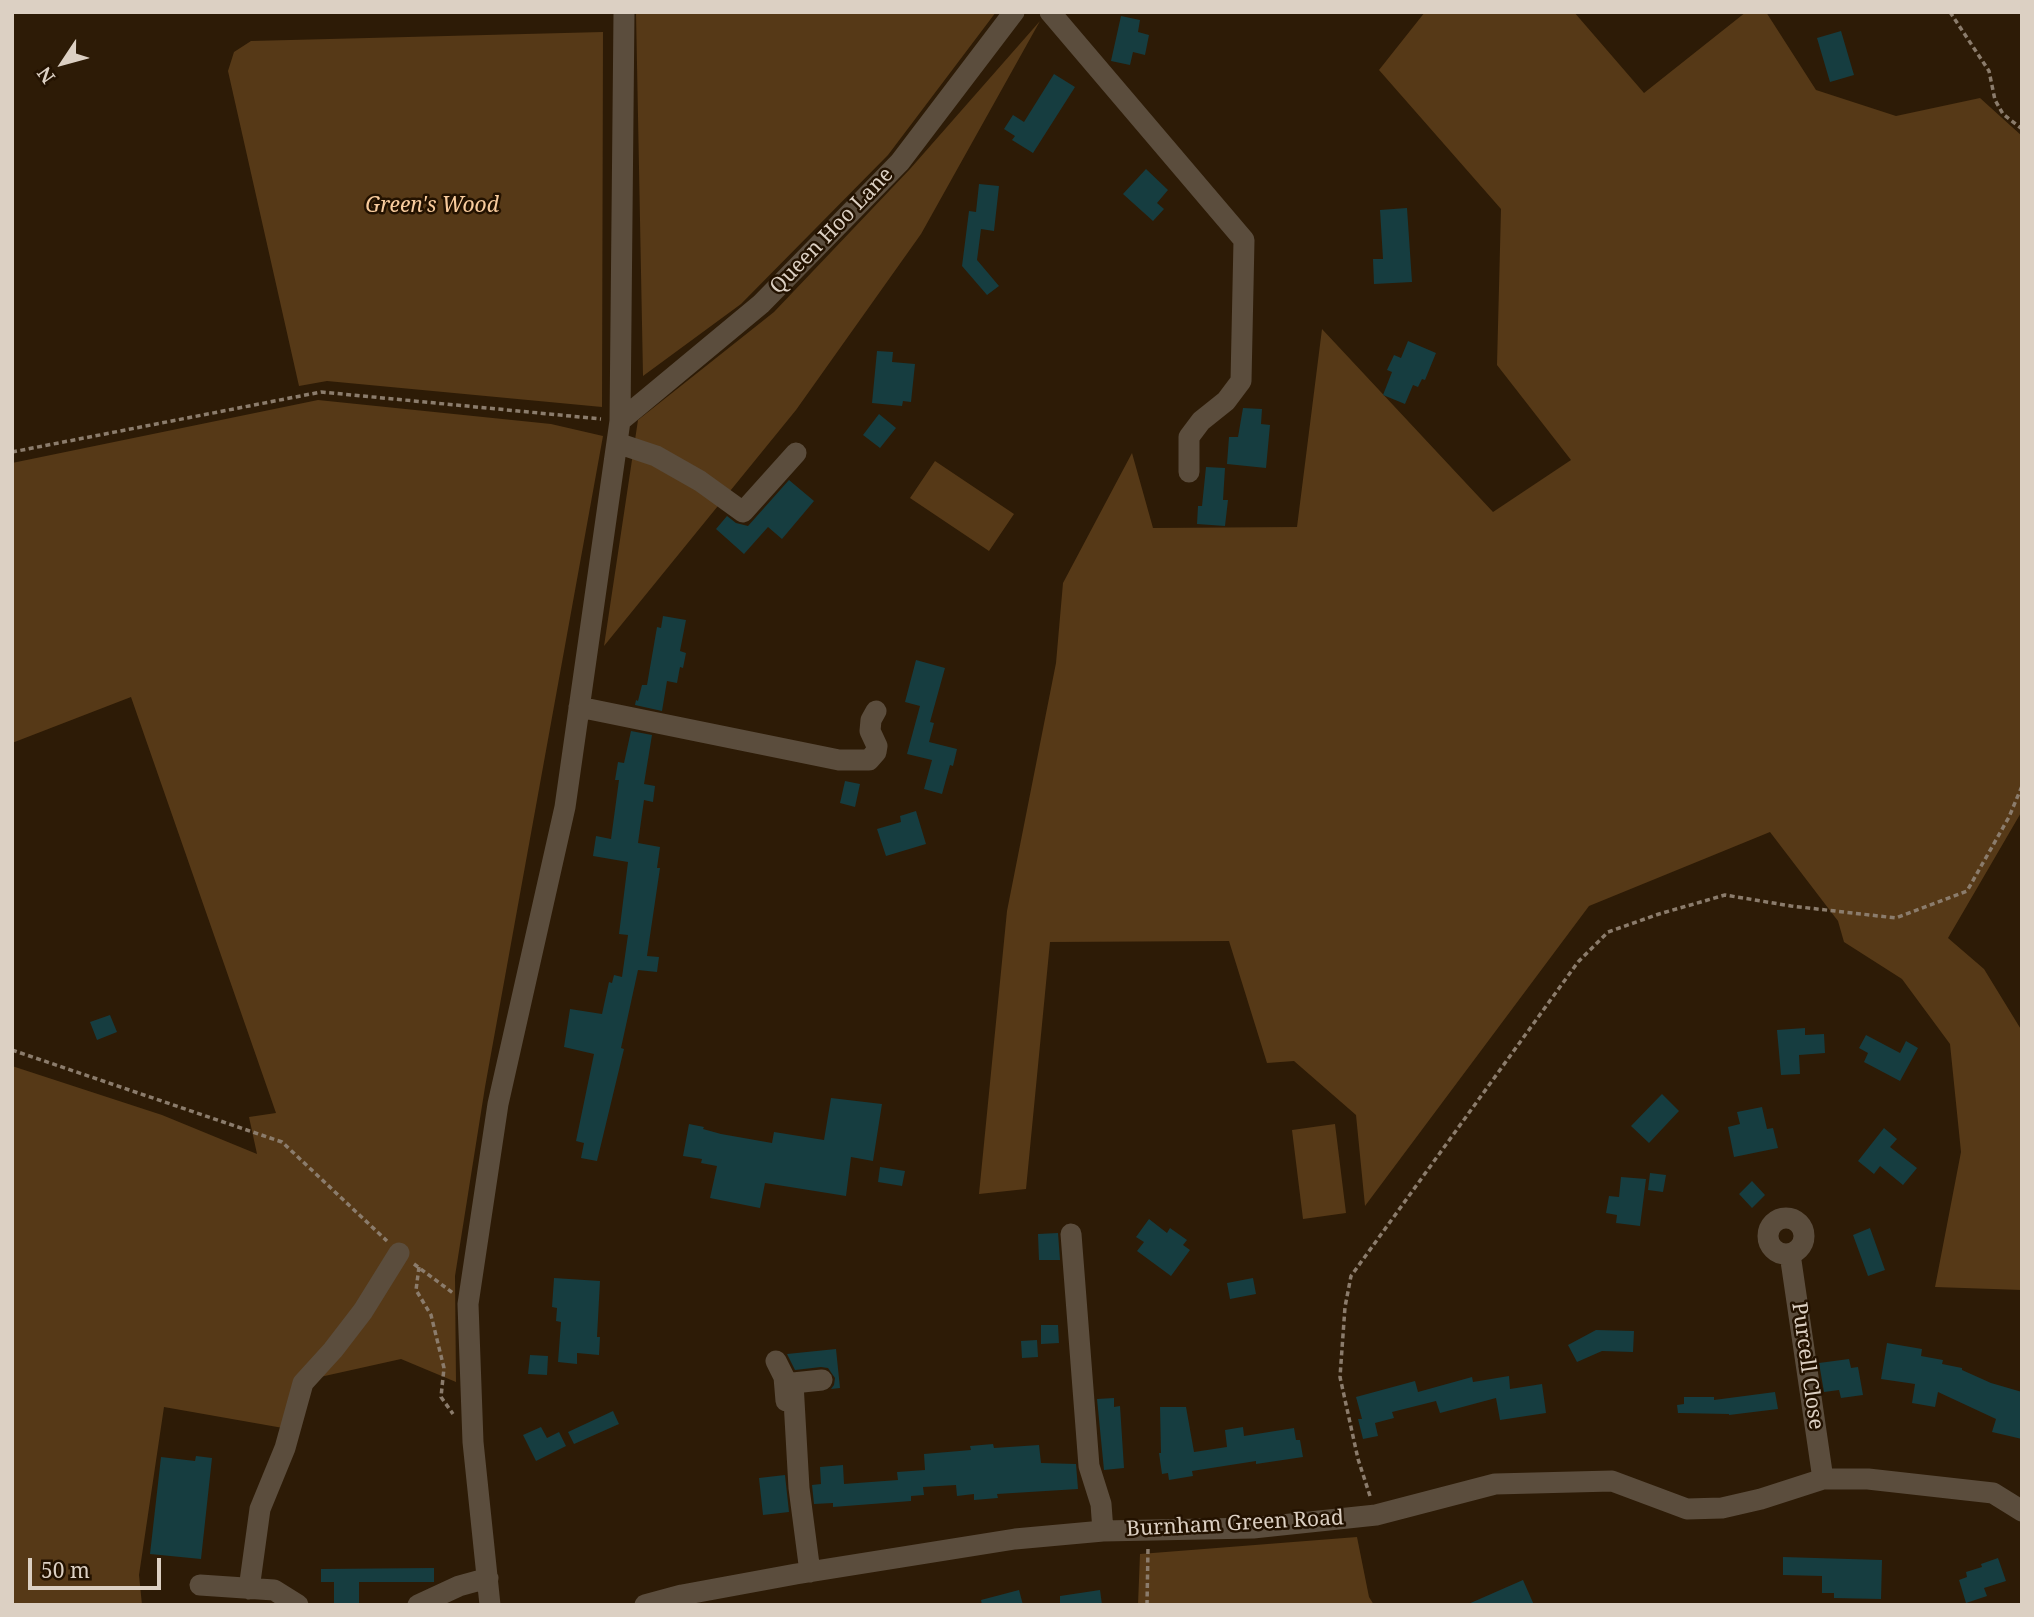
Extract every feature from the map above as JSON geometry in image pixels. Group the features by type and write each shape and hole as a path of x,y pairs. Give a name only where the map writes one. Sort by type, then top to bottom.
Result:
{"street":[{"path":"490,1605 473,1441 468,1304 498,1104 565,807 620,421 624,12"},
{"name":"Queen Hoo Lane","path":"620,421 761,304 900,162 1014,12"},
{"path":"1050,12 1244,240 1241,381 1226,401 1201,421 1189,437 1189,472"},
{"path":"617,443 656,456 700,481 743,512 796,453"},
{"path":"579,707 839,760 869,760 876,752 877,746 870,731 876,710"},
{"path":"1071,1234 1089,1466 1101,1504 1102,1531"},
{"path":"249,1589 260,1509 285,1448 303,1384 363,1311 399,1253"},
{"name":"Purcell Close","path":"1790,1254 1823,1479"},
{"path":"776,1361 784,1377 794,1512 792,1545 803,1573"},
{"path":"803,1573 793,1383 822,1380"},
{"name":"Burnham Green Road","path":"645,1605 682,1595 803,1573 1015,1539 1102,1531 1253,1528 1376,1515 1495,1484 1612,1481 1687,1509 1722,1508 1761,1499 1823,1479 1868,1479 1993,1493 2022,1511"},
{"path":"418,1605 459,1586 488,1578"},
{"path":"200,1585 274,1590 298,1605"}],"path":[{"path":"1950,12 1989,71 1995,100 2003,114 2022,129"},
{"path":"12,452 321,392 620,421"},
{"path":"1376,1515 1358,1459 1340,1377 1345,1307 1352,1276 1578,962 1608,932 1726,895 1791,906 1896,918 1967,891 2009,817 2022,786"},
{"path":"12,1050 282,1142 399,1253 468,1304"},
{"path":"419,1267 416,1290 431,1315 444,1368 441,1397 473,1441"},
{"path":"1147,1605 1149,1532"}],"green space":[{"path":"636,12 996,12 888,155 741,304 643,376"},
{"path":"1425,12 1574,12 1644,93 1746,12 1766,12 1816,90 1896,116 1980,98 2022,136 2022,811 1948,938 1984,969 2022,1031 2022,1290 1935,1287 1961,1152 1950,1044 1902,979 1844,942 1838,921 1770,832 1589,906 1365,1206 1356,1115 1294,1061 1267,1063 1229,941 1050,942 1026,1189 979,1194 1007,911 1056,663 1063,583 1132,453 1153,528 1297,527 1322,329 1493,512 1571,460 1497,365 1501,209 1379,70"},
{"path":"1040,21 921,234 796,410 604,646 638,420 774,312 910,169"},
{"name":"Green's Wood","path":"603,32 602,407 327,381 299,386 228,71 234,52 251,41"},
{"path":"318,400 551,424 603,436 485,1087 455,1276 456,1382 401,1359 311,1379 300,1431 164,1407 139,1575 142,1605 12,1605 12,1066 162,1115 257,1154 249,1117 276,1113 131,697 12,743 12,463"},
{"path":"935,461 1014,514 989,551 910,498"},
{"path":"1335,1124 1346,1213 1303,1219 1292,1130"},
{"path":"1357,1537 1369,1597 1374,1605 1138,1605 1140,1554"}],"building":[{"path":"1121,16 1140,20 1138,32 1149,35 1145,55 1133,52 1130,65 1111,61"},
{"path":"1841,31 1854,75 1830,82 1817,38"},
{"path":"1054,74 1075,87 1033,153 1012,140 1015,136 1004,129 1013,115 1024,122"},
{"path":"1146,169 1168,190 1157,203 1164,209 1153,221 1123,194"},
{"path":"979,184 999,186 994,231 981,229 977,260 999,286 987,295 962,266 969,211 976,212"},
{"path":"1407,208 1412,282 1374,284 1373,259 1383,259 1380,210"},
{"path":"1408,341 1436,353 1425,380 1422,379 1418,387 1413,385 1405,404 1383,395 1392,372 1387,370 1394,355 1401,358"},
{"path":"877,351 893,352 892,362 915,364 911,402 903,401 902,406 872,403"},
{"path":"1243,408 1262,409 1261,424 1270,425 1266,468 1227,464 1229,437 1238,437"},
{"path":"879,414 896,428 880,448 863,435"},
{"path":"1206,467 1225,468 1223,500 1228,500 1225,526 1197,524 1198,506 1202,506"},
{"path":"789,480 814,501 782,539 768,527 744,554 716,529 727,516 736,523 748,526"},
{"path":"663,616 686,620 680,651 686,653 677,683 667,681 662,711 635,705 642,685 647,685 657,627 661,628"},
{"path":"916,660 945,668 930,722 934,723 929,742 957,749 942,794 924,789 932,760 907,754 920,706 905,702"},
{"path":"631,731 652,735 644,784 655,786 653,802 644,800 638,843 660,847 657,868 660,868 647,956 659,957 657,972 638,970 621,1048 624,1049 597,1161 581,1158 584,1143 576,1141 594,1054 564,1047 570,1009 602,1014 609,982 612,983 614,975 622,977 628,935 619,934 628,862 593,856 596,836 611,839 619,780 615,780 618,762 624,763"},
{"path":"845,781 860,784 855,807 840,803"},
{"path":"916,811 926,844 886,856 877,829 901,822 900,816"},
{"path":"110,1015 117,1032 97,1040 90,1022"},
{"path":"1805,1028 1805,1035 1824,1034 1825,1053 1799,1055 1800,1074 1781,1075 1777,1030"},
{"path":"1866,1035 1900,1053 1906,1041 1918,1048 1900,1081 1864,1062 1868,1053 1859,1048"},
{"path":"1662,1094 1679,1111 1649,1143 1631,1126"},
{"path":"831,1098 882,1104 873,1161 851,1157 846,1196 765,1183 760,1208 710,1198 717,1166 701,1163 702,1159 683,1156 689,1124 721,1134 772,1143 774,1132 824,1140"},
{"path":"1762,1107 1767,1129 1773,1128 1778,1148 1734,1157 1728,1127 1740,1124 1737,1112"},
{"path":"1884,1128 1897,1139 1890,1147 1917,1168 1903,1185 1880,1166 1874,1174 1858,1161"},
{"path":"880,1167 905,1171 902,1186 878,1182"},
{"path":"1650,1173 1666,1175 1663,1192 1648,1190"},
{"path":"1621,1177 1646,1179 1640,1226 1616,1223 1617,1215 1606,1213 1609,1196 1619,1197"},
{"path":"1752,1181 1765,1195 1752,1208 1739,1194"},
{"path":"1149,1219 1167,1233 1170,1228 1187,1240 1183,1245 1190,1250 1171,1276 1137,1251 1144,1242 1136,1237"},
{"path":"1870,1228 1885,1270 1868,1276 1853,1235"},
{"path":"1058,1233 1060,1260 1039,1260 1038,1234"},
{"path":"554,1278 600,1281 597,1337 600,1337 599,1355 577,1353 577,1364 558,1362 561,1322 556,1321 557,1308 552,1307"},
{"path":"1253,1278 1256,1294 1230,1299 1227,1283"},
{"path":"1041,1325 1058,1325 1059,1343 1041,1344"},
{"path":"1596,1330 1634,1331 1633,1352 1602,1351 1577,1362 1568,1345"},
{"path":"1037,1340 1038,1357 1022,1358 1021,1341"},
{"path":"1887,1343 1922,1349 1921,1356 1943,1360 1942,1364 1962,1368 1991,1383 2022,1392 2022,1439 1992,1432 1996,1419 1938,1392 1935,1407 1912,1403 1915,1384 1881,1379"},
{"path":"836,1349 840,1388 831,1389 835,1378 828,1368 795,1370 787,1354"},
{"path":"530,1355 548,1356 547,1375 528,1374"},
{"path":"1849,1359 1851,1368 1858,1367 1863,1395 1841,1398 1839,1390 1824,1392 1819,1363"},
{"path":"1509,1376 1510,1389 1542,1384 1546,1413 1500,1420 1496,1398 1440,1413 1436,1401 1392,1412 1394,1418 1375,1423 1378,1436 1363,1439 1358,1419 1362,1419 1356,1397 1415,1381 1418,1392 1472,1377 1473,1382"},
{"path":"1775,1392 1778,1409 1729,1415 1678,1413 1677,1405 1684,1404 1684,1397 1714,1397 1714,1400"},
{"path":"1114,1398 1114,1407 1120,1406 1124,1468 1104,1470 1097,1399"},
{"path":"1160,1407 1186,1407 1194,1452 1227,1447 1225,1430 1243,1427 1244,1436 1294,1428 1296,1440 1300,1440 1303,1457 1192,1471 1193,1476 1169,1480 1168,1473 1162,1474 1159,1453"},
{"path":"613,1411 619,1424 574,1444 568,1432"},
{"path":"541,1427 547,1438 559,1432 566,1446 536,1461 523,1435"},
{"path":"993,1444 994,1448 1039,1445 1041,1463 1076,1464 1078,1489 997,1494 998,1498 974,1500 974,1494 957,1496 956,1485 923,1487 924,1495 911,1496 911,1501 833,1507 833,1503 814,1504 812,1485 821,1484 820,1467 843,1465 844,1484 898,1480 897,1472 925,1470 924,1454 971,1450 970,1446"},
{"path":"196,1456 212,1458 201,1559 150,1554 161,1457 195,1461"},
{"path":"785,1475 789,1512 763,1515 759,1478"},
{"path":"1783,1557 1882,1560 1881,1599 1834,1598 1834,1593 1822,1593 1822,1576 1783,1575"},
{"path":"1998,1558 2006,1581 1984,1588 1987,1596 1966,1603 1959,1580 1967,1577 1966,1572"},
{"path":"434,1568 434,1582 359,1582 359,1605 334,1605 334,1582 321,1582 321,1569"},
{"path":"1523,1580 1534,1605 1466,1605"},
{"path":"1019,1590 1023,1605 982,1605 981,1600"},
{"path":"1100,1590 1102,1605 1060,1605 1060,1596"}]}
